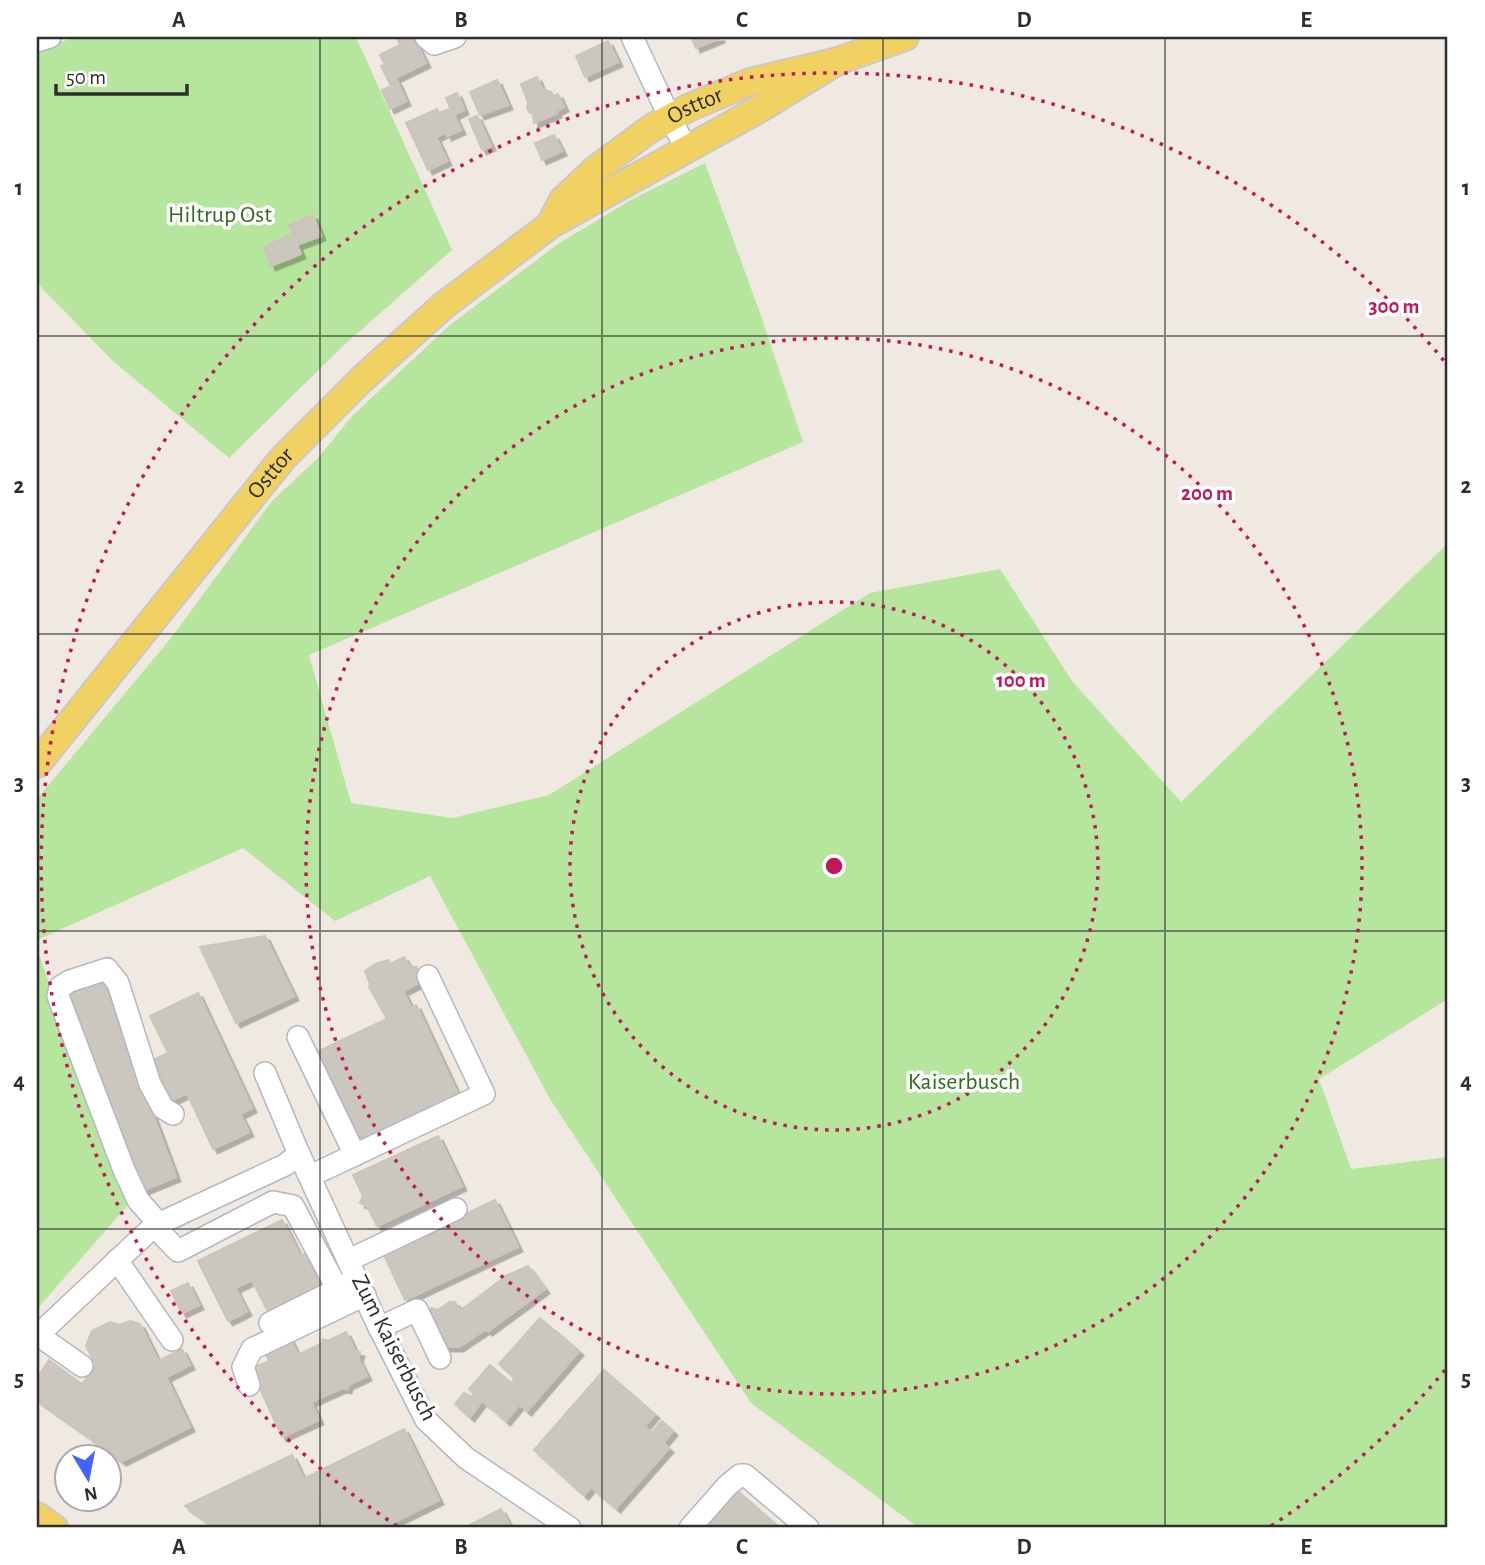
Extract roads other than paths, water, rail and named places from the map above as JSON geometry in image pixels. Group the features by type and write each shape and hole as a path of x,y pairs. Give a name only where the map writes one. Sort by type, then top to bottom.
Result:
{"main road":[{"name":"Osttor","path":"550,225 563,200 596,169 650,129 670,118 750,82 838,61 905,37"},
{"name":"Osttor","path":"37,764 283,458 362,379 443,306 550,225 761,108 838,61"},
{"path":"37,1516 54,1528"}],"street":[{"path":"37,41 50,37"},
{"path":"426,37 434,44 454,37"},
{"path":"632,37 686,148"},
{"path":"173,1114 163,1108 149,1084 118,983 107,969 60,987 58,996 124,1170 138,1200 178,1251 273,1202 293,1206 338,1290"},
{"path":"310,1176 484,1094 428,976"},
{"path":"298,1037 355,1155"},
{"name":"Zum Kaiserbusch","path":"265,1073 379,1328 426,1420 466,1458 570,1528"},
{"path":"82,1366 38,1335 157,1225 285,1165 299,1154"},
{"path":"249,1385 243,1367 252,1349 456,1209"},
{"path":"117,1260 172,1340"},
{"path":"270,1323 357,1278"},
{"path":"379,1328 417,1310 440,1358"},
{"path":"690,1528 727,1486 740,1475 745,1475 808,1528"}],"park label":[{"name":"Hiltrup Ost","path":"220,215"},
{"name":"Kaiserbusch","path":"964,1082"}]}
